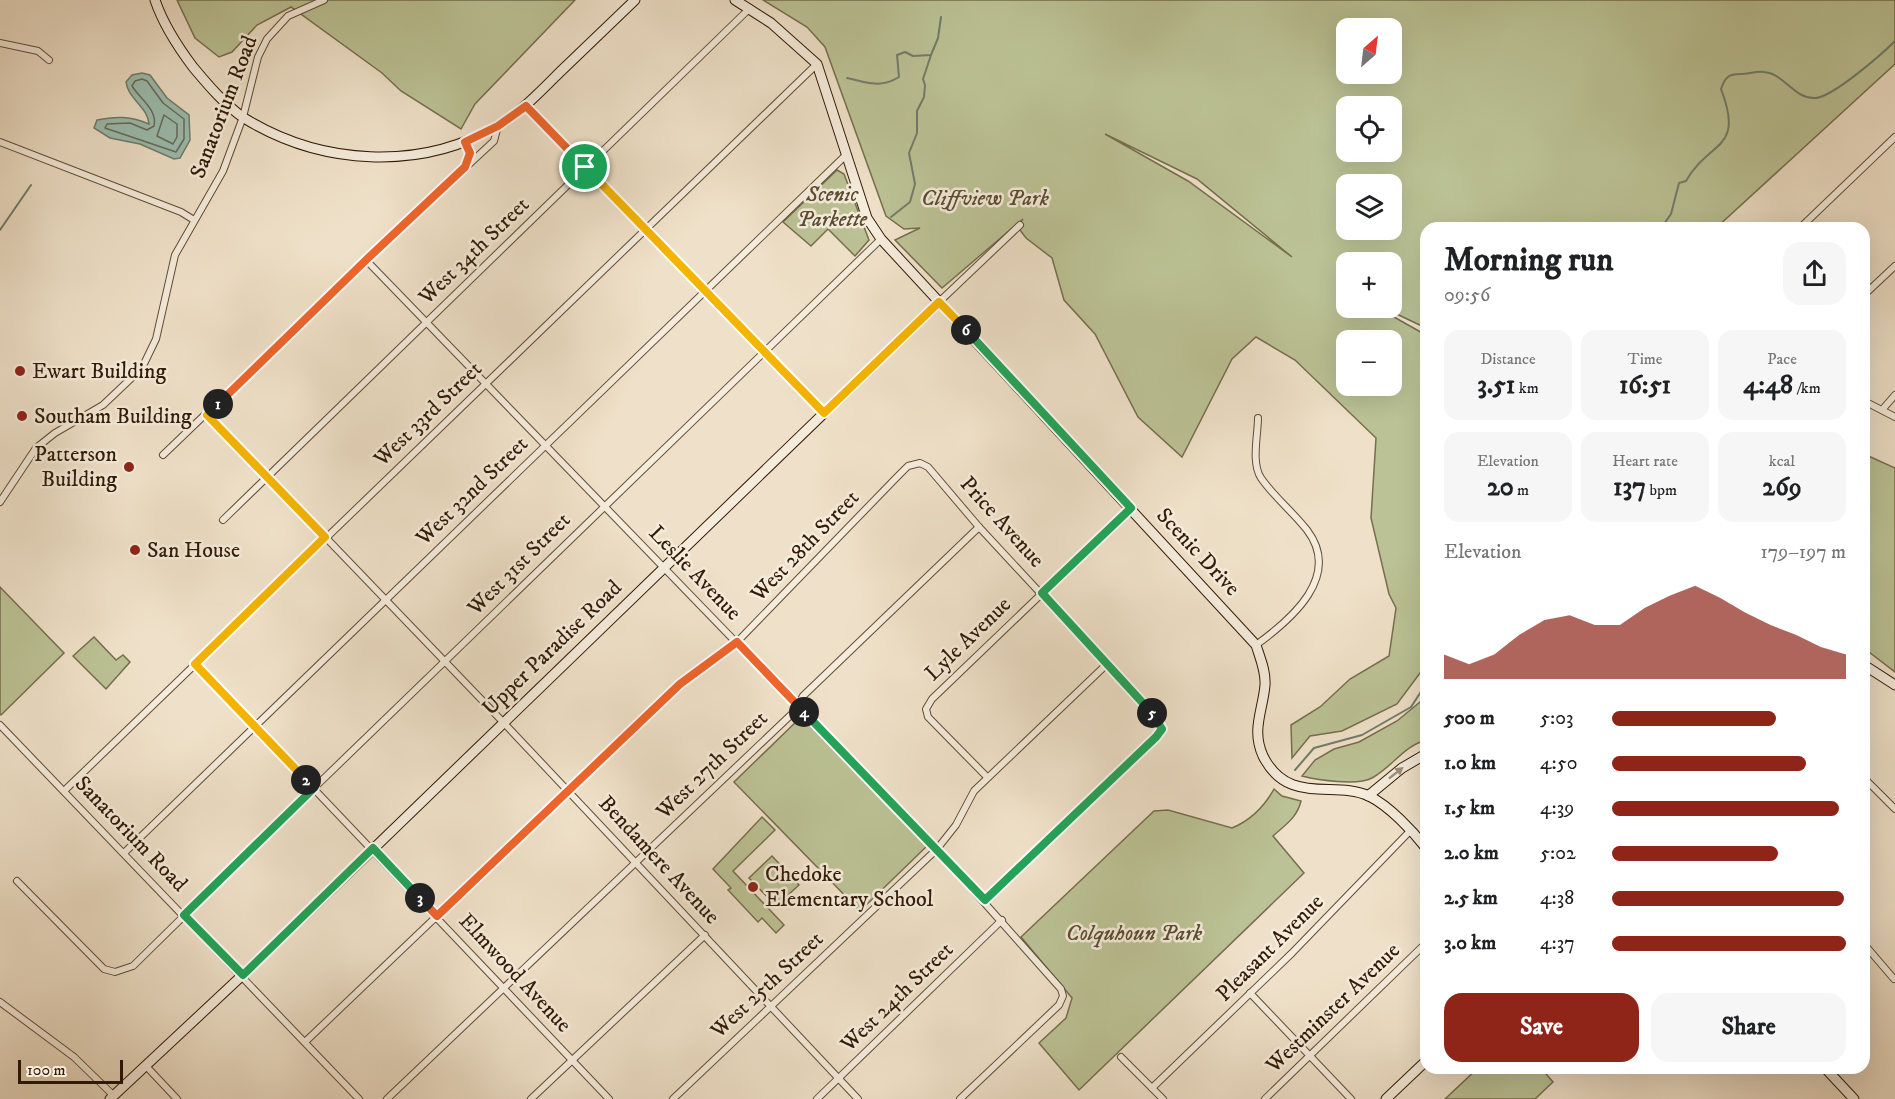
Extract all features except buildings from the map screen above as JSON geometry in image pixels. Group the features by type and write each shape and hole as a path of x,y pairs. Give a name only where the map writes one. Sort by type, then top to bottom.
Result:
{"street":[{"path":"155,0 181,52 210,86 243,117 289,140 345,156 406,156 465,142 498,126 526,106 635,0"},
{"name":"Sanatorium Road","path":"0,502 36,448 55,433 104,405 142,368 156,339 175,255 223,171 243,117 258,57 267,39 288,16 324,0"},
{"path":"735,0 750,8 817,64"},
{"name":"West 34th Street","path":"222,519 750,8"},
{"path":"0,43 38,51 49,60"},
{"name":"Scenic Drive","path":"817,64 867,218 881,239 1256,645 1263,665 1265,682 1256,731 1264,757 1270,766 1290,783 1302,787 1368,796"},
{"name":"West 33rd Street","path":"63,791 817,64"},
{"path":"526,106 824,413"},
{"path":"163,455 494,141 498,126"},
{"path":"1806,222 1895,137"},
{"path":"0,142 181,212 194,220"},
{"path":"465,142 470,153 465,167"},
{"name":"West 32nd Street","path":"124,853 846,155"},
{"name":"Upper Paradise Road","path":"112,1097 243,975 1020,225"},
{"name":"West 31st Street","path":"17,881 104,969 115,972 133,966 881,239"},
{"name":"Leslie Avenue","path":"366,260 937,849 985,900 1061,989 1063,996 1059,1005 960,1099"},
{"path":"1870,289 1895,266"},
{"path":"1882,410 1895,395"},
{"path":"1870,404 1895,417"},
{"name":"Bendamere Avenue","path":"207,415 503,722 858,1099"},
{"path":"1256,645 1312,593 1318,578 1319,560 1316,543 1308,531 1260,477 1256,462 1258,418"},
{"name":"Price Avenue","path":"908,466 920,463 928,467 979,526 1159,721 1162,729 985,900"},
{"name":"West 28th Street","path":"305,1042 680,684 737,642 908,466"},
{"name":"Lyle Avenue","path":"987,777 928,717 926,709 932,699 1131,508"},
{"name":"West 27th Street","path":"387,1099 636,863 797,706 803,696 979,526"},
{"name":"Elmwood Avenue","path":"195,664 373,848 609,1099"},
{"name":"West 25th Street","path":"673,1099 937,849 956,825 974,790 1107,664"},
{"path":"1870,669 1895,685"},
{"name":"Sanatorium Road","path":"0,725 243,975 359,1099"},
{"path":"1420,758 1402,768 1368,796 1420,842"},
{"path":"1871,784 1895,809"},
{"name":"Pleasant Avenue","path":"1152,1088 1292,953 1410,831"},
{"name":"West 24th Street","path":"817,1099 1002,920"},
{"path":"531,1099 705,935"},
{"name":"Westminster Avenue","path":"1264,1099 1420,949"},
{"path":"1870,951 1894,980"},
{"path":"1250,993 1351,1099"},
{"path":"0,1002 74,1057 112,1097"},
{"path":"1121,1057 1162,1099"},
{"path":"146,1065 177,1099"},
{"path":"1386,1099 1420,1067"},
{"path":"1831,1074 1854,1099"}],"green space":[{"path":"177,0 575,0 475,104 461,129 401,91 382,73 291,7 257,25 232,52 219,57 195,38"},
{"name":"Cliffview Park","path":"763,0 1895,0 1895,64 1723,222 1420,222 1420,325 1402,317 1402,252 1336,252 1336,318 1396,318 1420,332 1420,673 1397,704 1342,731 1310,736 1292,758 1291,725 1320,707 1350,679 1389,656 1396,608 1389,594 1371,518 1376,438 1295,360 1256,337 1232,359 1182,457 1138,417 1095,334 1064,300 1052,258 1026,238 1017,226 1023,219 942,288 895,240 920,228 904,229 886,216 825,47 807,27","holes":["1105,134 1197,179 1292,257 1188,181"]},
{"name":"Scenic Parkette","path":"837,170 844,174 869,240 855,256 828,229 811,246 783,222"},
{"path":"1870,457 1895,468 1895,672 1870,653"},
{"path":"0,587 64,653 1,715 0,714"},
{"path":"94,637 116,660 123,655 130,662 106,689 73,656"},
{"path":"1420,702 1420,742 1372,778 1347,782 1302,776 1315,760 1334,749 1359,742 1397,721"},
{"path":"801,717 927,846 860,911 734,782"},
{"name":"Colquhoun Park","path":"1274,789 1282,796 1301,801 1294,817 1273,836 1304,873 1079,1090 1039,1043 1066,1018 1072,998 1021,937 1154,811 1168,810 1232,828 1256,812"},
{"path":"762,817 775,830 733,871 784,925 776,933 762,918 758,922 728,890 731,888 713,869"},
{"path":"772,856 799,885 776,906 749,878"},
{"path":"1472,1074 1546,1074 1553,1082 1535,1099 1445,1099"}],"water":[{"path":"142,73 150,75 167,98 189,115 190,140 180,158 174,159 140,144 110,138 94,128 97,120 111,118 130,118 149,124 148,118 130,93 126,82 132,75"}],"waterway":[{"path":"847,78 879,84 899,77 897,55 905,52 913,56 931,55 938,38 941,17"},
{"path":"1665,222 1671,214 1679,183 1686,181 1695,168 1727,135 1729,124 1721,89 1728,77 1758,72 1771,73 1801,95 1816,98 1824,96 1845,83 1895,41"},
{"path":"891,217 910,202 915,184 909,153 917,133 917,111 924,97 923,79 931,55"},
{"path":"0,230 31,185"},
{"path":"1295,770 1314,748 1362,735 1411,707 1420,693"}],"place":[{"name":"Ewart Building","path":"20,371"},
{"name":"Southam Building","path":"22,416"},
{"name":"Patterson Building","path":"129,467"},
{"name":"San House","path":"135,550"},
{"name":"Chedoke Elementary School","path":"753,887"}],"route":[{"path":"526,106 585,167 824,413 939,302 1131,508 1042,593 1159,721 1162,729 985,900 737,642 680,684 437,916 373,848 243,975 184,915 314,788 195,664 325,537 207,415 465,167 470,159 470,153 465,142 498,126 526,106"}]}
